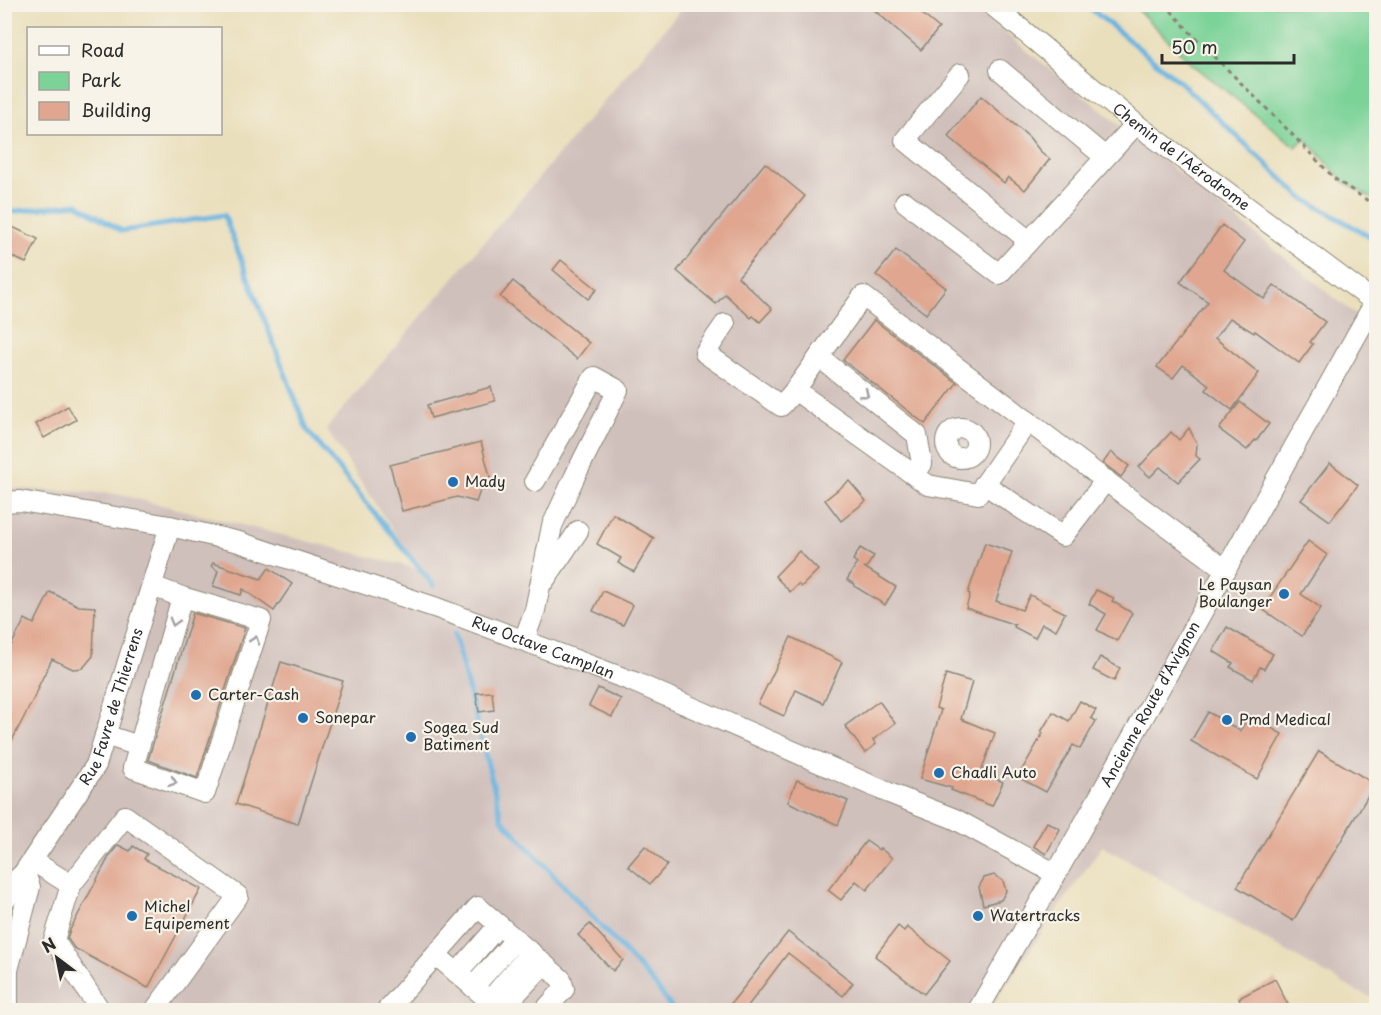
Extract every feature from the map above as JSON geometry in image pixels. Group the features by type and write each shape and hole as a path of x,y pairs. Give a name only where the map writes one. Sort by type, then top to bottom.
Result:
{"street":[{"name":"Chemin de l'Aérodrome","path":"990,4 1136,124 1376,302"},
{"path":"1000,70 1105,157"},
{"path":"960,74 905,140 1029,241"},
{"path":"905,202 999,274 1136,124"},
{"path":"725,324 705,354 781,406 863,296 1226,570"},
{"name":"Ancienne Route d'Avignon","path":"978,1011 1376,302"},
{"path":"819,357 916,435 922,464 913,474"},
{"path":"524,640 535,610 552,526 618,390 594,377 535,480"},
{"path":"795,390 928,485 978,494 1028,421"},
{"path":"970,454 987,480 1063,536 1106,480"},
{"name":"Rue Octave Camplan","path":"4,502 20,501 170,526 239,542 437,608 634,682 889,793 955,819 1056,874"},
{"name":"Rue Favre de Thierrens","path":"4,902 96,765 170,526"},
{"path":"539,588 578,531"},
{"path":"152,586 261,620 206,793 133,768 182,597"},
{"path":"105,735 139,746"},
{"path":"100,1011 54,940 71,885 125,816 238,896 155,1011"},
{"path":"8,1011 8,970 30,886 29,867 71,885"},
{"name":"Rue Favre de Thierrens","path":"4,888 29,867"},
{"path":"387,1011 478,906 561,979 564,989 545,1011"},
{"path":"457,973 499,925"},
{"path":"473,987 530,952"},
{"path":"436,955 497,1007 530,952"}],"path":[{"path":"1165,4 1189,32 1335,179 1377,206"}],"shaded area":[{"path":"685,5 972,5 1376,331 1376,999 1356,991 1102,846 988,1010 5,1010 4,488 117,494 419,569 326,429"}],"green space":[{"path":"1133,5 1376,5 1376,201 1344,182 1305,138 1296,147 1191,63"}],"building":[{"path":"867,4 910,4 939,28 921,50"},
{"path":"981,96 1029,137 1050,159 1025,190 1008,177 1004,183 948,136"},
{"path":"765,163 805,196 738,277 772,309 760,322 753,316 751,318 725,294 716,304 677,271"},
{"path":"4,223 38,239 26,263 4,253"},
{"path":"1222,225 1244,242 1224,270 1264,299 1274,285 1325,322 1310,342 1313,344 1299,363 1255,331 1254,333 1230,318 1215,338 1259,373 1232,410 1206,390 1209,385 1183,365 1173,378 1157,367 1208,302 1180,282"},
{"path":"896,250 946,288 926,314 876,275"},
{"path":"561,260 597,289 588,299 553,270"},
{"path":"513,281 589,343 577,359 500,297"},
{"path":"874,320 957,383 925,424 843,360"},
{"path":"491,387 495,401 431,418 427,405"},
{"path":"1240,402 1269,424 1247,450 1219,429"},
{"path":"68,406 76,420 44,438 36,424"},
{"path":"1189,428 1197,444 1196,456 1200,459 1178,482 1160,467 1150,477 1139,467 1171,432 1179,440"},
{"path":"481,442 493,488 480,491 476,502 457,497 402,511 390,465"},
{"path":"1111,452 1129,466 1121,477 1103,463"},
{"path":"1330,463 1358,485 1330,521 1301,500"},
{"path":"849,481 866,501 841,521 825,500"},
{"path":"613,514 654,538 634,572 618,563 621,558 597,544"},
{"path":"1308,541 1327,555 1301,594 1321,608 1302,636 1262,609"},
{"path":"985,543 1012,552 996,601 1022,610 1030,595 1065,613 1056,630 1042,624 1035,638 1014,627 1015,625 966,608 970,594 968,593"},
{"path":"860,548 874,556 866,568 864,567 896,587 885,605 847,580 857,563 853,560"},
{"path":"799,551 818,570 801,587 798,584 790,592 775,576"},
{"path":"213,563 261,579 269,568 292,584 274,611 243,589 241,595 213,586 218,571 211,566"},
{"path":"1096,590 1114,598 1112,601 1132,613 1117,641 1097,630 1106,614 1089,604"},
{"path":"603,591 633,605 623,625 593,611"},
{"path":"50,592 79,606 95,607 93,656 83,668 73,669 52,659 4,756 4,659 25,619 34,624"},
{"name":"Carter-Cash","path":"193,613 245,628 197,778 148,760"},
{"path":"1227,627 1273,654 1264,669 1260,667 1253,680 1230,667 1233,663 1213,651"},
{"path":"791,637 842,662 823,703 796,690 784,716 758,704"},
{"path":"1100,657 1120,668 1114,681 1093,670"},
{"path":"281,662 343,681 298,824 236,804"},
{"path":"946,674 972,682 961,719 995,733 981,772 1003,782 992,806 951,790 952,788 920,779 941,710 936,708"},
{"path":"598,688 621,699 612,717 589,706"},
{"path":"492,692 494,710 479,712 476,693"},
{"path":"879,701 895,723 873,740 876,744 865,753 845,726"},
{"path":"1080,701 1096,710 1091,718 1096,721 1080,749 1073,745 1046,792 1018,777 1053,712 1069,721"},
{"path":"1208,712 1240,731 1249,715 1282,734 1257,779 1191,741"},
{"path":"1319,751 1375,784 1293,921 1237,887"},
{"path":"797,780 848,801 838,825 788,802"},
{"path":"1047,822 1060,829 1046,854 1033,846"},
{"path":"866,841 879,850 880,848 892,858 867,890 856,881 841,900 828,890"},
{"name":"Michel Equipement","path":"118,845 130,851 133,846 147,854 144,859 201,889 148,988 74,948 67,938 110,855"},
{"path":"645,846 667,865 650,884 628,866"},
{"path":"994,875 1003,881 1006,891 1001,900 983,905 979,887 984,878"},
{"path":"590,924 623,960 613,971 578,935"},
{"path":"898,926 904,931 907,927 950,961 924,994 875,956"},
{"path":"788,932 853,983 843,996 788,953 744,1011 725,1011"},
{"path":"1275,979 1291,1011 1246,1011 1239,998"}],"waterway":[{"path":"1085,4 1180,82 1301,197 1376,240"},
{"path":"4,209 9,212 77,204 122,231 224,215 307,430 434,586"},
{"path":"454,634 502,819 655,985 673,1010"}],"place":[{"name":"Mady","path":"453,482"},
{"name":"Le Paysan Boulanger","path":"1284,594"},
{"name":"Carter-Cash","path":"196,695"},
{"name":"Sonepar","path":"303,718"},
{"name":"Pmd Medical","path":"1227,720"},
{"name":"Sogea Sud Batiment","path":"411,737"},
{"name":"Chadli Auto","path":"939,773"},
{"name":"Michel Equipement","path":"132,916"},
{"name":"Watertracks","path":"978,916"}]}
